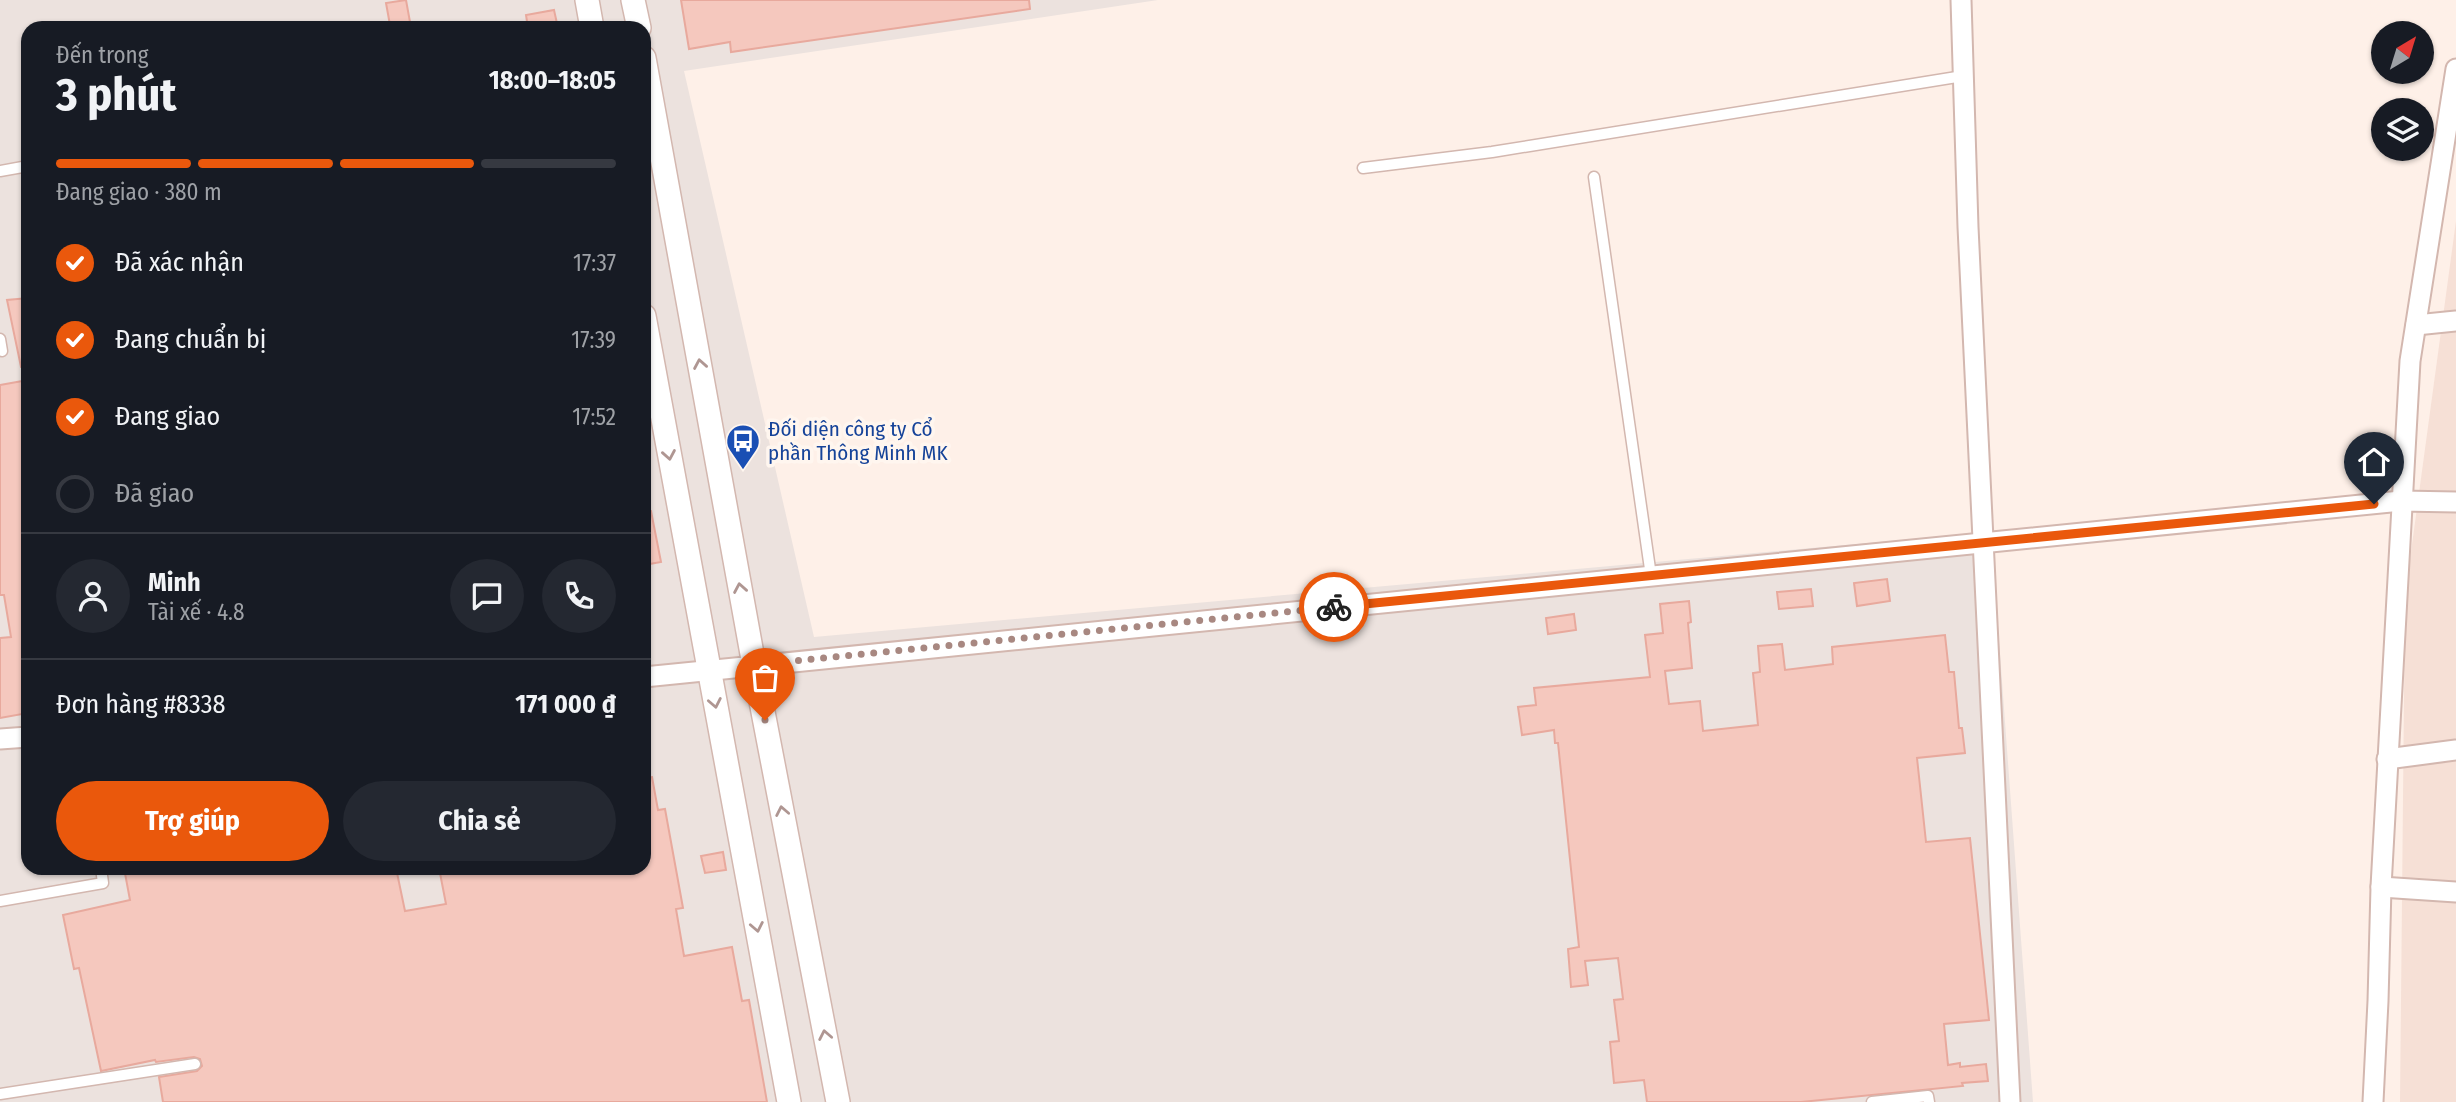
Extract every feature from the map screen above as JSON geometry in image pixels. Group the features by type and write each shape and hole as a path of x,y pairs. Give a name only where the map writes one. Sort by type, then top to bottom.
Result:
{"street":[{"path":"587,0 591,21"},
{"path":"634,0 638,21"},
{"path":"1961,0 1968,227 2010,1102"},
{"path":"2373,1102 2387,759 2410,362 2456,69"},
{"path":"651,97 754,665 838,1102"},
{"path":"2416,325 2456,321"},
{"path":"651,354 789,1102"},
{"path":"651,676 2401,501 2456,502"},
{"path":"0,739 21,738"},
{"path":"2387,759 2456,750"},
{"path":"2381,887 2456,892"}],"lane":[{"path":"1363,169 1492,152 1963,76"},
{"path":"0,171 21,167"},
{"path":"1594,177 1651,576"},
{"path":"0,340 2,351"},
{"path":"0,901 103,883 102,875"},
{"path":"0,1094 195,1065"},
{"path":"1872,1102 1928,1096 1929,1102"}],"shaded area":[{"path":"0,0 1158,0 684,71 814,637 1991,532 2033,1102 0,1102"},
{"path":"2456,221 2456,1102 2400,1102 2405,596"}],"building":[{"path":"406,0 410,21 389,21 386,3"},
{"path":"681,0 1029,0 1030,9 731,52 730,42 689,49"},
{"path":"554,10 556,21 527,21 526,15"},
{"path":"21,299 21,367 7,300"},
{"path":"21,381 21,714 0,718 0,638 11,637 4,595 0,595 0,385"},
{"path":"651,511 661,562 651,564"},
{"path":"1887,579 1890,601 1857,606 1854,583"},
{"path":"1811,589 1813,606 1779,609 1777,592"},
{"path":"1689,601 1692,668 1665,671 1669,704 1700,701 1703,731 1758,725 1753,673 1760,672 1758,646 1782,644 1785,670 1833,664 1832,647 1945,635 1949,672 1954,672 1959,728 1962,728 1965,753 1917,758 1926,842 1970,838 1989,1020 1944,1024 1948,1065 1960,1063 1960,1067 1986,1064 1988,1081 1962,1083 1963,1086 1801,1102 1647,1102 1644,1080 1614,1083 1610,1042 1619,1041 1614,1000 1623,999 1618,958 1585,961 1588,985 1571,987 1568,949 1579,947 1558,743 1555,743 1554,730 1522,735 1518,707 1536,705 1534,688 1650,677 1645,635 1663,633 1660,604"},
{"path":"1574,614 1576,630 1548,634 1546,618"},
{"path":"651,777 658,810 665,809 683,908 676,909 684,956 732,947 742,1001 749,1000 767,1102 163,1102 159,1077 197,1071 202,1066 200,1059 194,1057 155,1060 101,1071 79,968 74,969 63,915 130,900 125,875 397,875 405,911 446,904 440,875 651,875"},
{"path":"723,852 726,870 705,873 701,856"}],"way so far":[{"path":"765,720 754,665 1334,607"}],"place":[{"name":"Đối diện công ty Cổ phần Thông Minh MK","path":"743,471"}],"route":[{"path":"1334,607 2374,504"}]}
